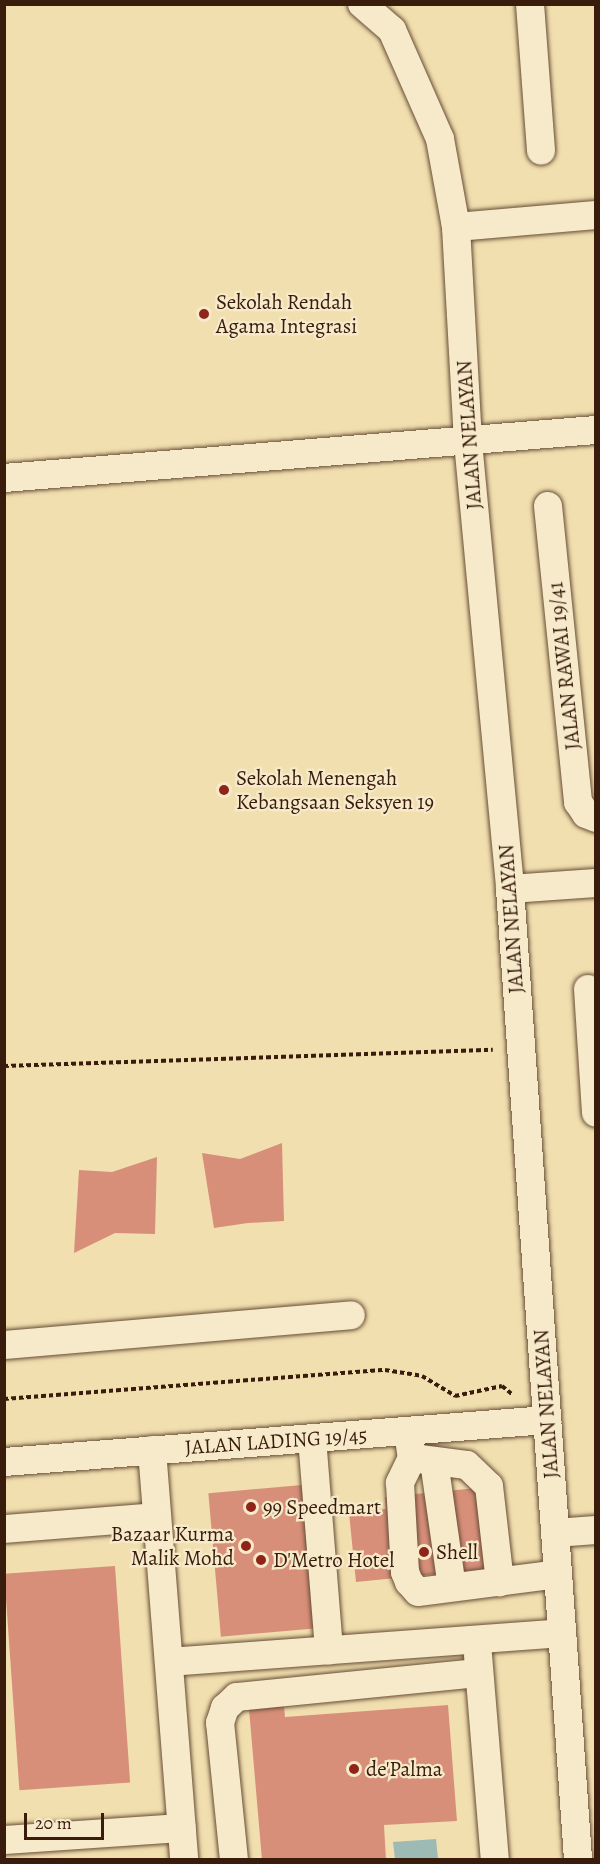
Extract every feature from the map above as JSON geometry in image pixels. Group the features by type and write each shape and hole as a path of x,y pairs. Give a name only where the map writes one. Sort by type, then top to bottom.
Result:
{"street":[{"name":"JALAN NELAYAN","path":"362,4 392,30 440,139 456,227 468,442 510,889 562,1632 584,1855"},
{"path":"530,4 541,151"},
{"path":"456,227 596,215"},
{"path":"4,478 596,430"},
{"name":"JALAN RAWAI 19/41","path":"548,506 578,802 586,814 596,818"},
{"path":"510,889 596,884"},
{"path":"588,989 596,1113"},
{"path":"4,1345 351,1315"},
{"name":"JALAN LADING 19/45","path":"4,1462 312,1438 418,1450 547,1420"},
{"path":"312,1438 329,1650"},
{"path":"152,1450 184,1860"},
{"path":"418,1450 467,1465 489,1486 500,1582"},
{"path":"418,1450 400,1483 405,1572 409,1582 418,1592 558,1574"},
{"path":"418,1450 452,1587"},
{"path":"4,1529 157,1517"},
{"path":"555,1533 596,1530"},
{"path":"169,1662 562,1632"},
{"path":"477,1639 495,1860"},
{"path":"234,1860 220,1723 225,1708 237,1697 479,1673"},
{"path":"4,1840 182,1828"}],"path":[{"path":"4,1066 521,1048"},
{"path":"4,1400 386,1370 422,1376 455,1396 502,1386 547,1420"}],"water":[{"path":"436,1839 438,1859 395,1859 393,1842"}],"building":[{"path":"282,1143 284,1221 214,1228 202,1153 240,1159"},
{"path":"157,1157 155,1234 115,1233 74,1253 79,1170 112,1172"},
{"name":"D'Metro Hotel","path":"302,1485 315,1628 221,1637 208,1493"},
{"path":"477,1488 486,1569 356,1582 349,1513 386,1509 385,1497"},
{"path":"115,1566 130,1782 19,1790 4,1574"},
{"name":"de'Palma","path":"448,1705 457,1821 384,1825 386,1860 262,1860 249,1709 284,1706 285,1717"}],"place":[{"name":"Sekolah Rendah Agama Integrasi","path":"204,314"},
{"name":"Sekolah Menengah Kebangsaan Seksyen 19","path":"224,790"},
{"name":"99 Speedmart","path":"251,1507"},
{"name":"Bazaar Kurma Malik Mohd","path":"246,1546"},
{"name":"Shell","path":"424,1552"},
{"name":"D'Metro Hotel","path":"261,1560"},
{"name":"de'Palma","path":"354,1769"}]}
